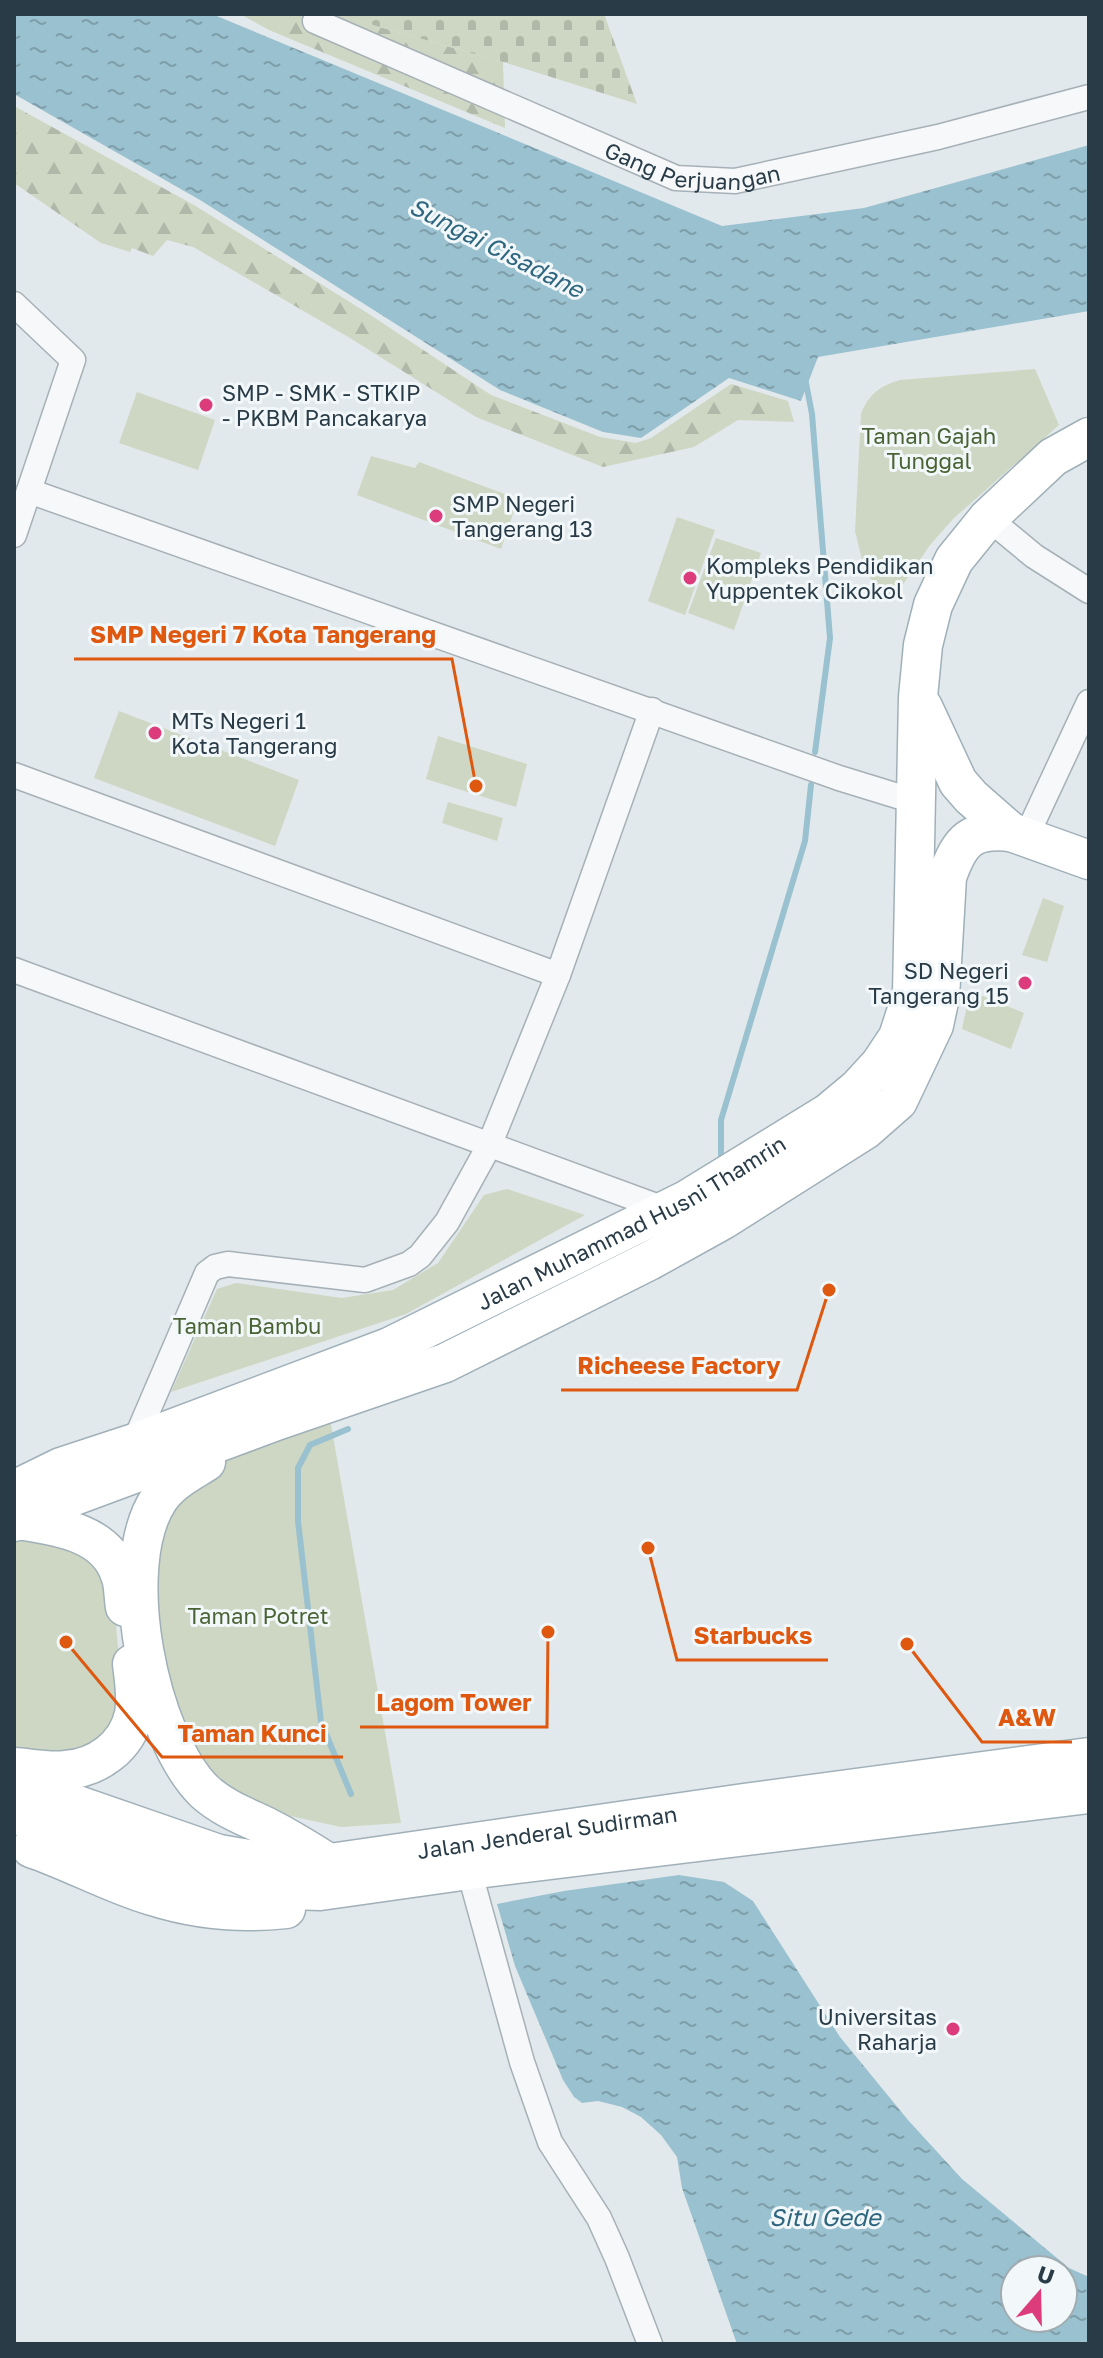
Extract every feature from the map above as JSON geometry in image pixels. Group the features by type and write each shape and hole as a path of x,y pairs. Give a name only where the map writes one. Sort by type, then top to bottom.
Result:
{"main road":[{"name":"Jalan Muhammad Husni Thamrin","path":"15,1510 50,1505 279,1420 406,1359 667,1210 828,1113 866,1080 898,1037 912,994 918,697 923,645 938,594 954,560 988,518 1053,457 1089,437"},
{"path":"918,697 958,782 971,797 1018,835 1089,860"},
{"name":"Jalan Muhammad Husni Thamrin","path":"15,1510 61,1467 406,1359 562,1305 723,1220 838,1149 898,1101 934,1025 940,997 947,877 953,860 968,838 981,831 1018,835"},
{"path":"279,1420 168,1487 159,1498 143,1534 137,1591 145,1655 155,1694 169,1736 187,1771 206,1793 231,1811 330,1863"},
{"path":"14,1476 61,1467"},
{"path":"14,1767 64,1771 89,1766 110,1754 125,1736 133,1716 135,1692 121,1575 113,1558 100,1545 83,1535 15,1510"},
{"name":"Jalan Jenderal Sudirman","path":"14,1783 219,1854 267,1862 330,1863 768,1799 1089,1757"},
{"name":"Jalan Jenderal Sudirman","path":"14,1814 165,1868 265,1889 320,1891 1089,1794"},
{"path":"14,1842 150,1896 211,1910 246,1912 339,1904 400,1879"}],"street":[{"name":"Gang Perjuangan","path":"315,21 676,178 735,181 938,137 1089,97"},
{"path":"14,304 73,360 14,535"},
{"path":"29,491 839,778 917,802"},
{"path":"988,518 1034,556 1089,591"},
{"path":"134,1443 207,1273 215,1267 228,1264 365,1280 409,1264 420,1256 447,1222 489,1146 558,975 652,710"},
{"path":"1018,835 1086,716"},
{"path":"14,775 558,975"},
{"path":"14,971 667,1210"},
{"path":"469,1870 522,2062 550,2142 599,2218 650,2344"}],"green space":[{"path":"240,14 334,14 503,62 505,128 269,30"},
{"path":"334,14 604,14 637,104 503,62"},
{"path":"14,106 194,205 369,314 491,395 600,437 636,443 651,438 731,384 788,401 794,422 738,420 694,447 603,467 476,417 350,338 193,247 167,240 153,256 132,248 130,252 101,243 14,183"},
{"name":"Taman Gajah Tunggal","path":"1035,369 1059,425 953,519 930,545 893,599 883,598 864,568 855,531 861,414 868,401 881,388 900,380"},
{"path":"137,392 215,420 198,470 119,443"},
{"path":"371,456 415,468 419,462 518,499 501,549 357,495"},
{"path":"677,517 715,530 685,615 648,601"},
{"path":"716,538 761,553 734,630 688,613"},
{"path":"119,711 299,780 275,846 94,778"},
{"path":"438,736 527,764 516,807 426,779"},
{"path":"448,802 503,818 497,841 442,823"},
{"path":"1043,898 1064,906 1047,962 1022,955"},
{"path":"970,991 1024,1013 1011,1049 962,1029"},
{"name":"Taman Bambu","path":"507,1189 585,1215 406,1314 171,1392 217,1289 236,1283 342,1298 393,1290 438,1263 484,1195"},
{"name":"Taman Potret","path":"330,1419 401,1823 341,1827 281,1814 222,1787 189,1744 155,1635 150,1570 175,1491 198,1473 248,1448"},
{"path":"14,1536 81,1542 112,1582 123,1701 108,1737 73,1756 14,1751"}],"water":[{"name":"Sungai Cisadane","path":"14,14 212,14 722,226 864,208 1089,145 1089,311 818,357 801,401 729,378 641,438 603,432 500,390 200,200 14,94"},
{"name":"Situ Gede","path":"679,1875 724,1882 753,1901 840,2037 908,2120 962,2179 1052,2254 999,2254 999,2334 1079,2334 1079,2272 1089,2277 1089,2344 737,2344 682,2188 677,2157 661,2135 641,2117 622,2107 598,2101 582,2103 574,2097 563,2080 515,1966 497,1904"}],"waterway":[{"path":"805,378 812,414 830,638 815,752"},
{"path":"721,1159 721,1120 805,841 811,785"},
{"path":"348,1429 310,1445 298,1468 298,1521 321,1722 351,1794"}],"place":[{"name":"SMP - SMK - STKIP - PKBM Pancakarya","path":"206,405"},
{"name":"SMP Negeri Tangerang 13","path":"436,516"},
{"name":"Kompleks Pendidikan Yuppentek Cikokol","path":"690,578"},
{"name":"MTs Negeri 1 Kota Tangerang","path":"155,733"},
{"name":"SMP Negeri 7 Kota Tangerang","path":"476,786"},
{"name":"SD Negeri Tangerang 15","path":"1025,983"},
{"name":"Richeese Factory","path":"829,1290"},
{"name":"Starbucks","path":"648,1548"},
{"name":"Lagom Tower","path":"548,1632"},
{"name":"Taman Kunci","path":"66,1642"},
{"name":"A&W","path":"907,1644"},
{"name":"Universitas Raharja","path":"953,2029"}]}
